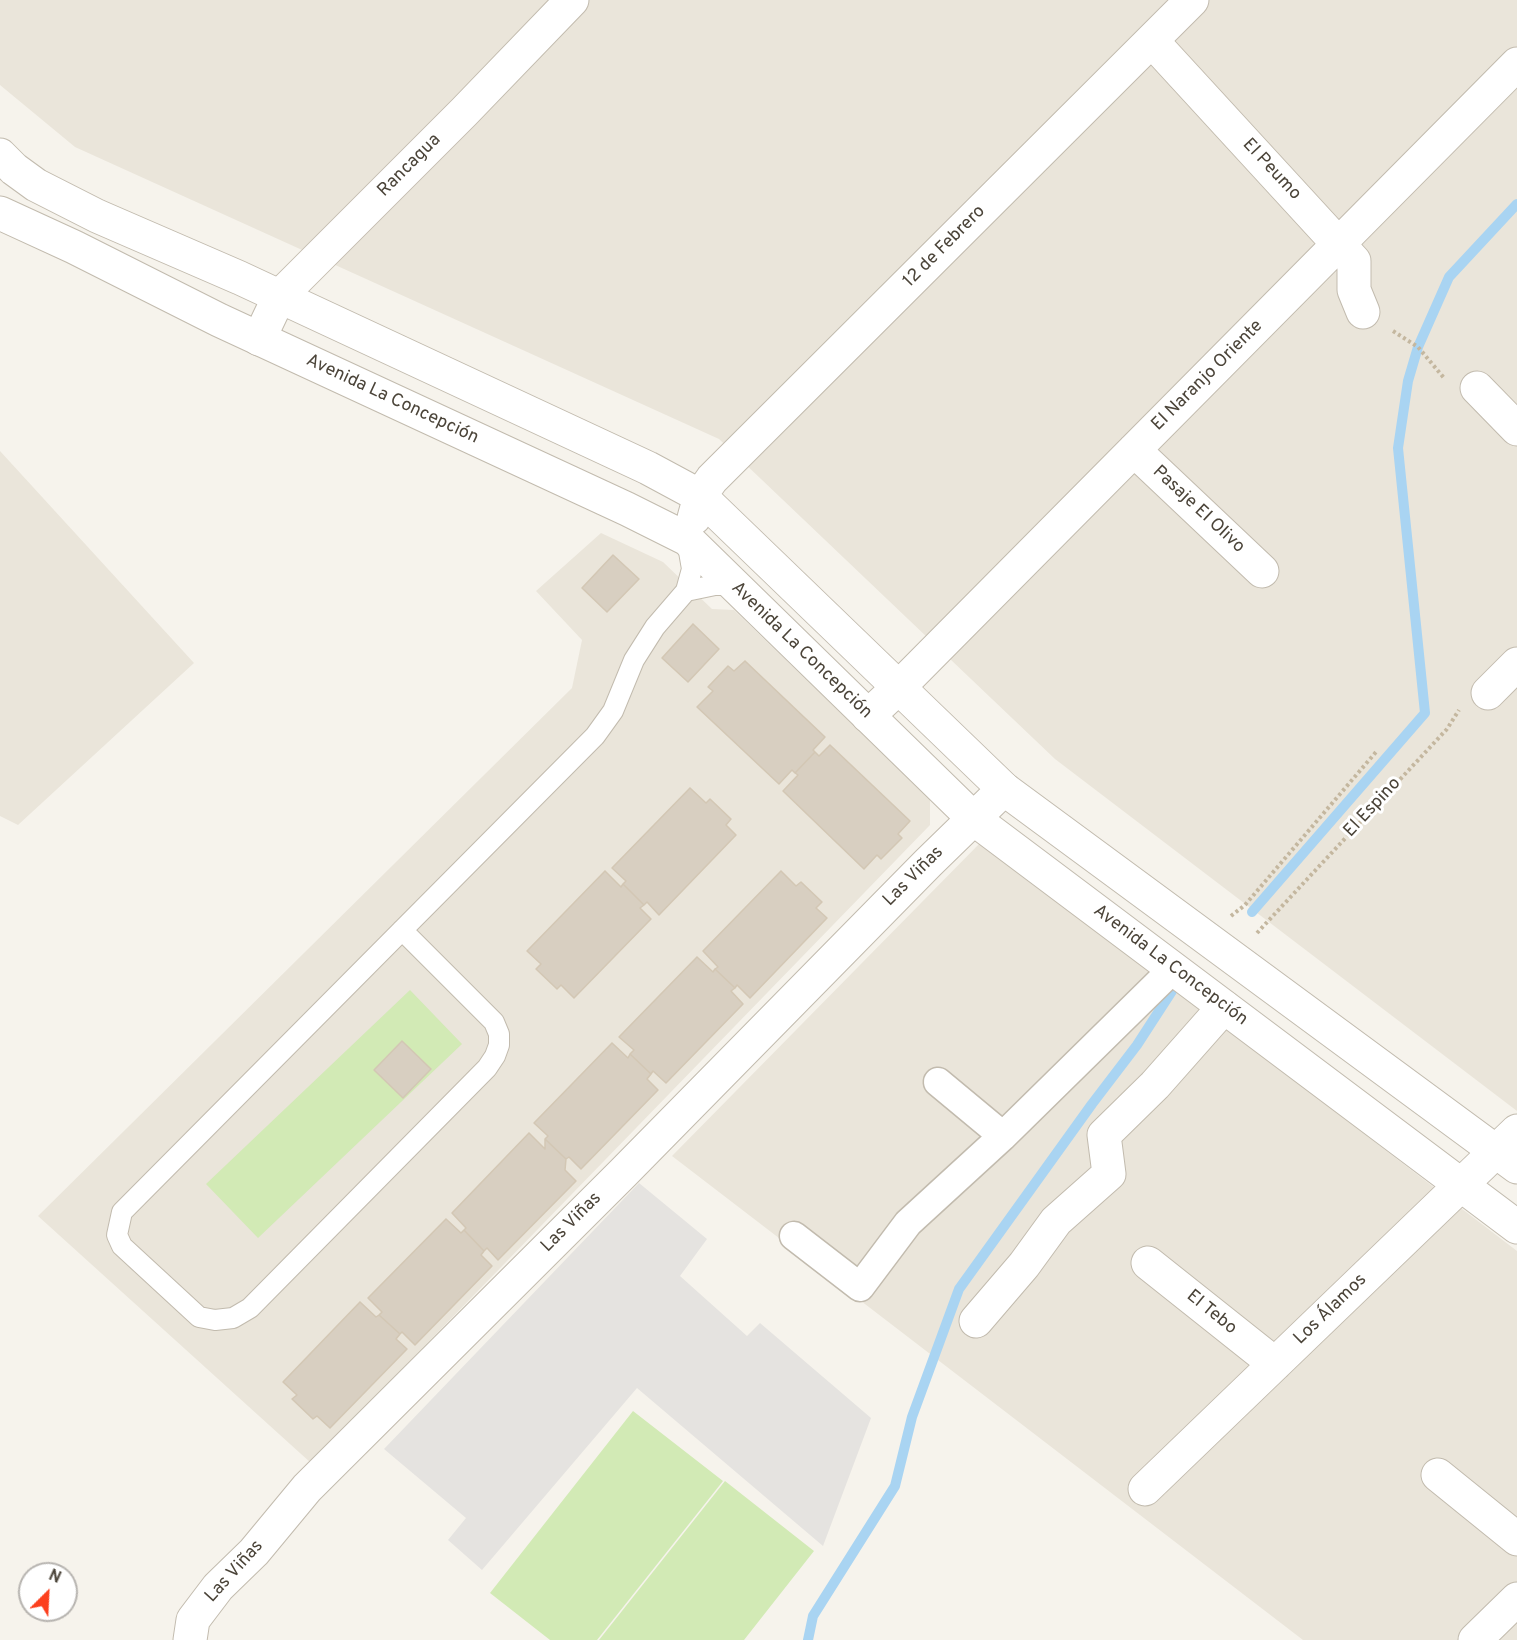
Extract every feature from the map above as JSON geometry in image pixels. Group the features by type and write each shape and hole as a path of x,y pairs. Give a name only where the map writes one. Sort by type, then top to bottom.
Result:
{"street":[{"name":"Rancagua","path":"259,339 279,297 572,0"},
{"name":"12 de Febrero","path":"700,496 712,479 1192,0"},
{"name":"El Peumo","path":"1152,41 1340,243 1354,261 1354,290 1363,312"},
{"name":"El Naranjo Oriente","path":"868,716 1517,64"},
{"path":"0,155 36,185 97,216 279,297 648,468 700,496 1004,789 1234,958 1510,1150"},
{"path":"2,217 36,185"},
{"name":"Avenida La Concepción","path":"2,217 74,247 259,339 687,539 974,819 1517,1227"},
{"path":"1477,388 1517,429"},
{"name":"Pasaje El Olivo","path":"1134,450 1262,570"},
{"path":"687,539 700,496"},
{"path":"1488,693 1517,664"},
{"name":"Las Viñas","path":"190,1640 193,1620 218,1587 254,1552 307,1488 615,1181 928,862 1004,789"},
{"path":"794,1236 860,1287 908,1223 1003,1137 1173,969"},
{"path":"976,1321 1024,1265 1056,1221 1108,1174 1104,1135 1163,1076 1224,1006"},
{"path":"938,1082 1003,1137"},
{"name":"Los Álamos","path":"1145,1490 1460,1185 1510,1150"},
{"name":"El Tebo","path":"1148,1263 1275,1364"},
{"path":"1438,1475 1517,1539"},
{"path":"1475,1640 1517,1599"}],"lane":[{"path":"402,930 494,1022 499,1034 499,1045 495,1056 487,1068 250,1308 233,1318 215,1320 199,1317 122,1246 117,1235 122,1212 402,930 595,736 613,711 634,660 655,627 686,591 692,569 687,539"},
{"path":"686,591 715,585 733,585"}],"path":[{"name":"El Espino","path":"1234,958 1447,729 1461,708 1488,693"},
{"path":"1206,938 1245,905 1376,752"}],"shaded area":[{"path":"0,0 1517,0 1517,1111 1055,759 719,439 75,147 0,85"},
{"path":"0,451 194,663 18,825 0,816"},
{"path":"601,533 663,562 712,609 734,610 930,799 930,825 311,1463 38,1216 572,688 582,640 536,591"},
{"path":"982,841 1517,1251 1517,1640 1303,1640 672,1156"},
{"path":"639,1183 707,1239 680,1276 747,1336 760,1323 871,1418 823,1546 637,1388 482,1570 448,1540 466,1518 384,1449"}],"green space":[{"path":"410,990 462,1044 258,1238 206,1184"},
{"path":"633,1411 723,1481 597,1640 550,1640 490,1593"},
{"path":"725,1481 814,1551 744,1640 599,1640"}],"building":[{"path":"613,555 639,579 607,612 582,588"},
{"path":"693,624 719,649 688,682 662,658"},
{"path":"745,661 825,737 813,750 815,752 795,773 792,770 779,784 697,707 713,691 708,687 728,666 734,671"},
{"path":"830,745 910,821 898,834 902,838 881,859 877,855 864,869 783,791 798,775 795,773 815,752 819,756"},
{"path":"690,788 706,803 710,799 731,819 726,825 736,835 659,915 647,902 644,905 623,884 626,881 612,868"},
{"path":"605,871 621,887 623,884 644,905 640,908 651,919 574,998 561,985 557,989 536,969 541,964 527,951"},
{"path":"781,871 796,886 801,882 822,902 816,908 827,918 750,998 737,985 735,988 715,969 718,967 703,951"},
{"path":"697,957 713,972 715,969 735,988 731,991 743,1004 666,1083 653,1071 651,1074 630,1054 634,1050 619,1037"},
{"path":"402,1041 431,1069 403,1098 374,1070"},
{"path":"612,1043 628,1058 630,1054 651,1074 647,1079 658,1090 581,1169 569,1157 566,1159 545,1139 548,1136 534,1123"},
{"path":"529,1133 545,1149 545,1139 566,1159 565,1170 576,1181 498,1260 487,1248 484,1251 452,1213"},
{"path":"446,1219 461,1233 464,1230 484,1251 481,1255 492,1266 415,1345 379,1315 382,1312 368,1298"},
{"path":"360,1302 400,1334 396,1339 407,1349 330,1428 317,1416 313,1419 292,1399 297,1395 283,1382"}],"waterway":[{"path":"1252,912 1425,713 1398,448 1408,381 1418,347 1449,277 1517,204"},
{"path":"808,1640 813,1616 895,1486 912,1417 959,1289 1137,1045 1172,991"}]}
